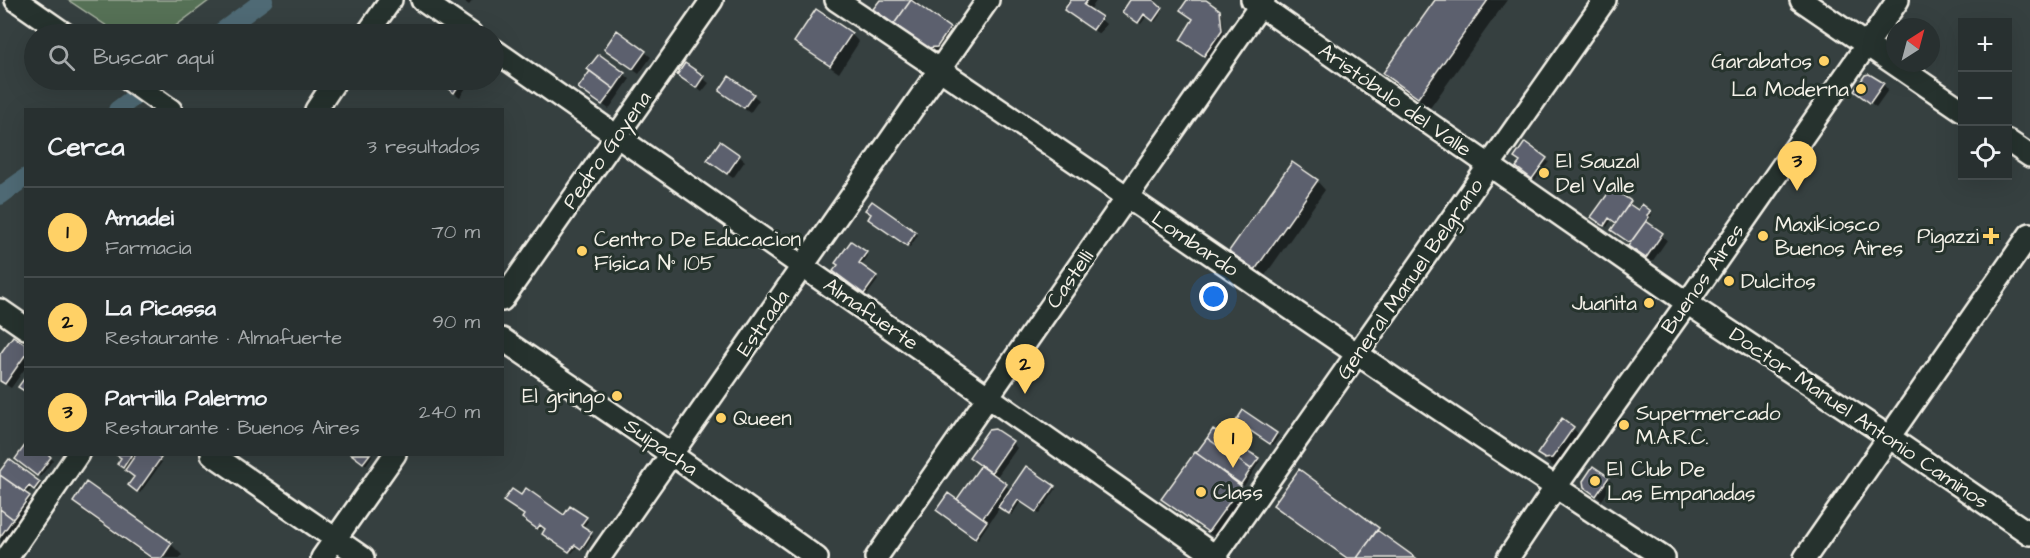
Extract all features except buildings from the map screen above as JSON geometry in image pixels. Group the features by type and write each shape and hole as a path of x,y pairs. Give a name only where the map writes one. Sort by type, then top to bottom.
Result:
{"street":[{"path":"16,0 51,24"},
{"path":"374,24 391,0"},
{"path":"422,0 457,24"},
{"name":"Pedro Goyena","path":"504,297 712,0"},
{"name":"Lombardo","path":"836,0 1357,355 1664,558"},
{"name":"Estrada","path":"599,558 988,0"},
{"name":"General Manuel Belgrano","path":"1216,557 1605,0"},
{"path":"1801,0 1958,107"},
{"name":"Buenos Aires","path":"1508,558 1898,0"},
{"name":"Aristóbulo del Valle","path":"1259,2 1687,303"},
{"name":"Castelli","path":"876,558 1127,197 1259,2"},
{"name":"Almafuerte","path":"504,57 1216,557"},
{"path":"144,90 163,104"},
{"path":"317,108 329,90"},
{"path":"2012,144 2030,156"},
{"path":"1805,558 2030,234"},
{"name":"Doctor Manuel Antonio Caminos","path":"1687,303 2030,534"},
{"path":"0,310 24,326"},
{"name":"Suipacha","path":"504,340 671,454 817,558"},
{"path":"7,558 77,456"},
{"path":"215,456 363,558"},
{"path":"322,558 393,456"}],"green space":[{"path":"68,0 210,0 178,24 104,24"}],"waterway":[{"path":"232,24 264,0"},
{"path":"120,108 144,90"},
{"path":"0,196 24,178"}],"place":[{"name":"Garabatos","path":"1824,61"},
{"name":"La Moderna","path":"1861,89"},
{"name":"El Sauzal Del Valle","path":"1544,173"},
{"name":"Parrilla Palermo","path":"1797,191"},
{"name":"Maxikiosco Buenos Aires","path":"1763,236"},
{"name":"Pigazzi","path":"1991,236"},
{"name":"Centro De Educacion Física N° 105","path":"582,251"},
{"name":"Dulcitos","path":"1729,281"},
{"name":"Juanita","path":"1649,303"},
{"name":"La Picassa","path":"1025,394"},
{"name":"El gringo","path":"617,396"},
{"name":"Queen","path":"721,418"},
{"name":"Supermercado M.A.R.C.","path":"1624,425"},
{"name":"Amadei","path":"1233,468"},
{"name":"El Club De Las Empanadas","path":"1595,481"},
{"name":"Class","path":"1201,492"}]}
